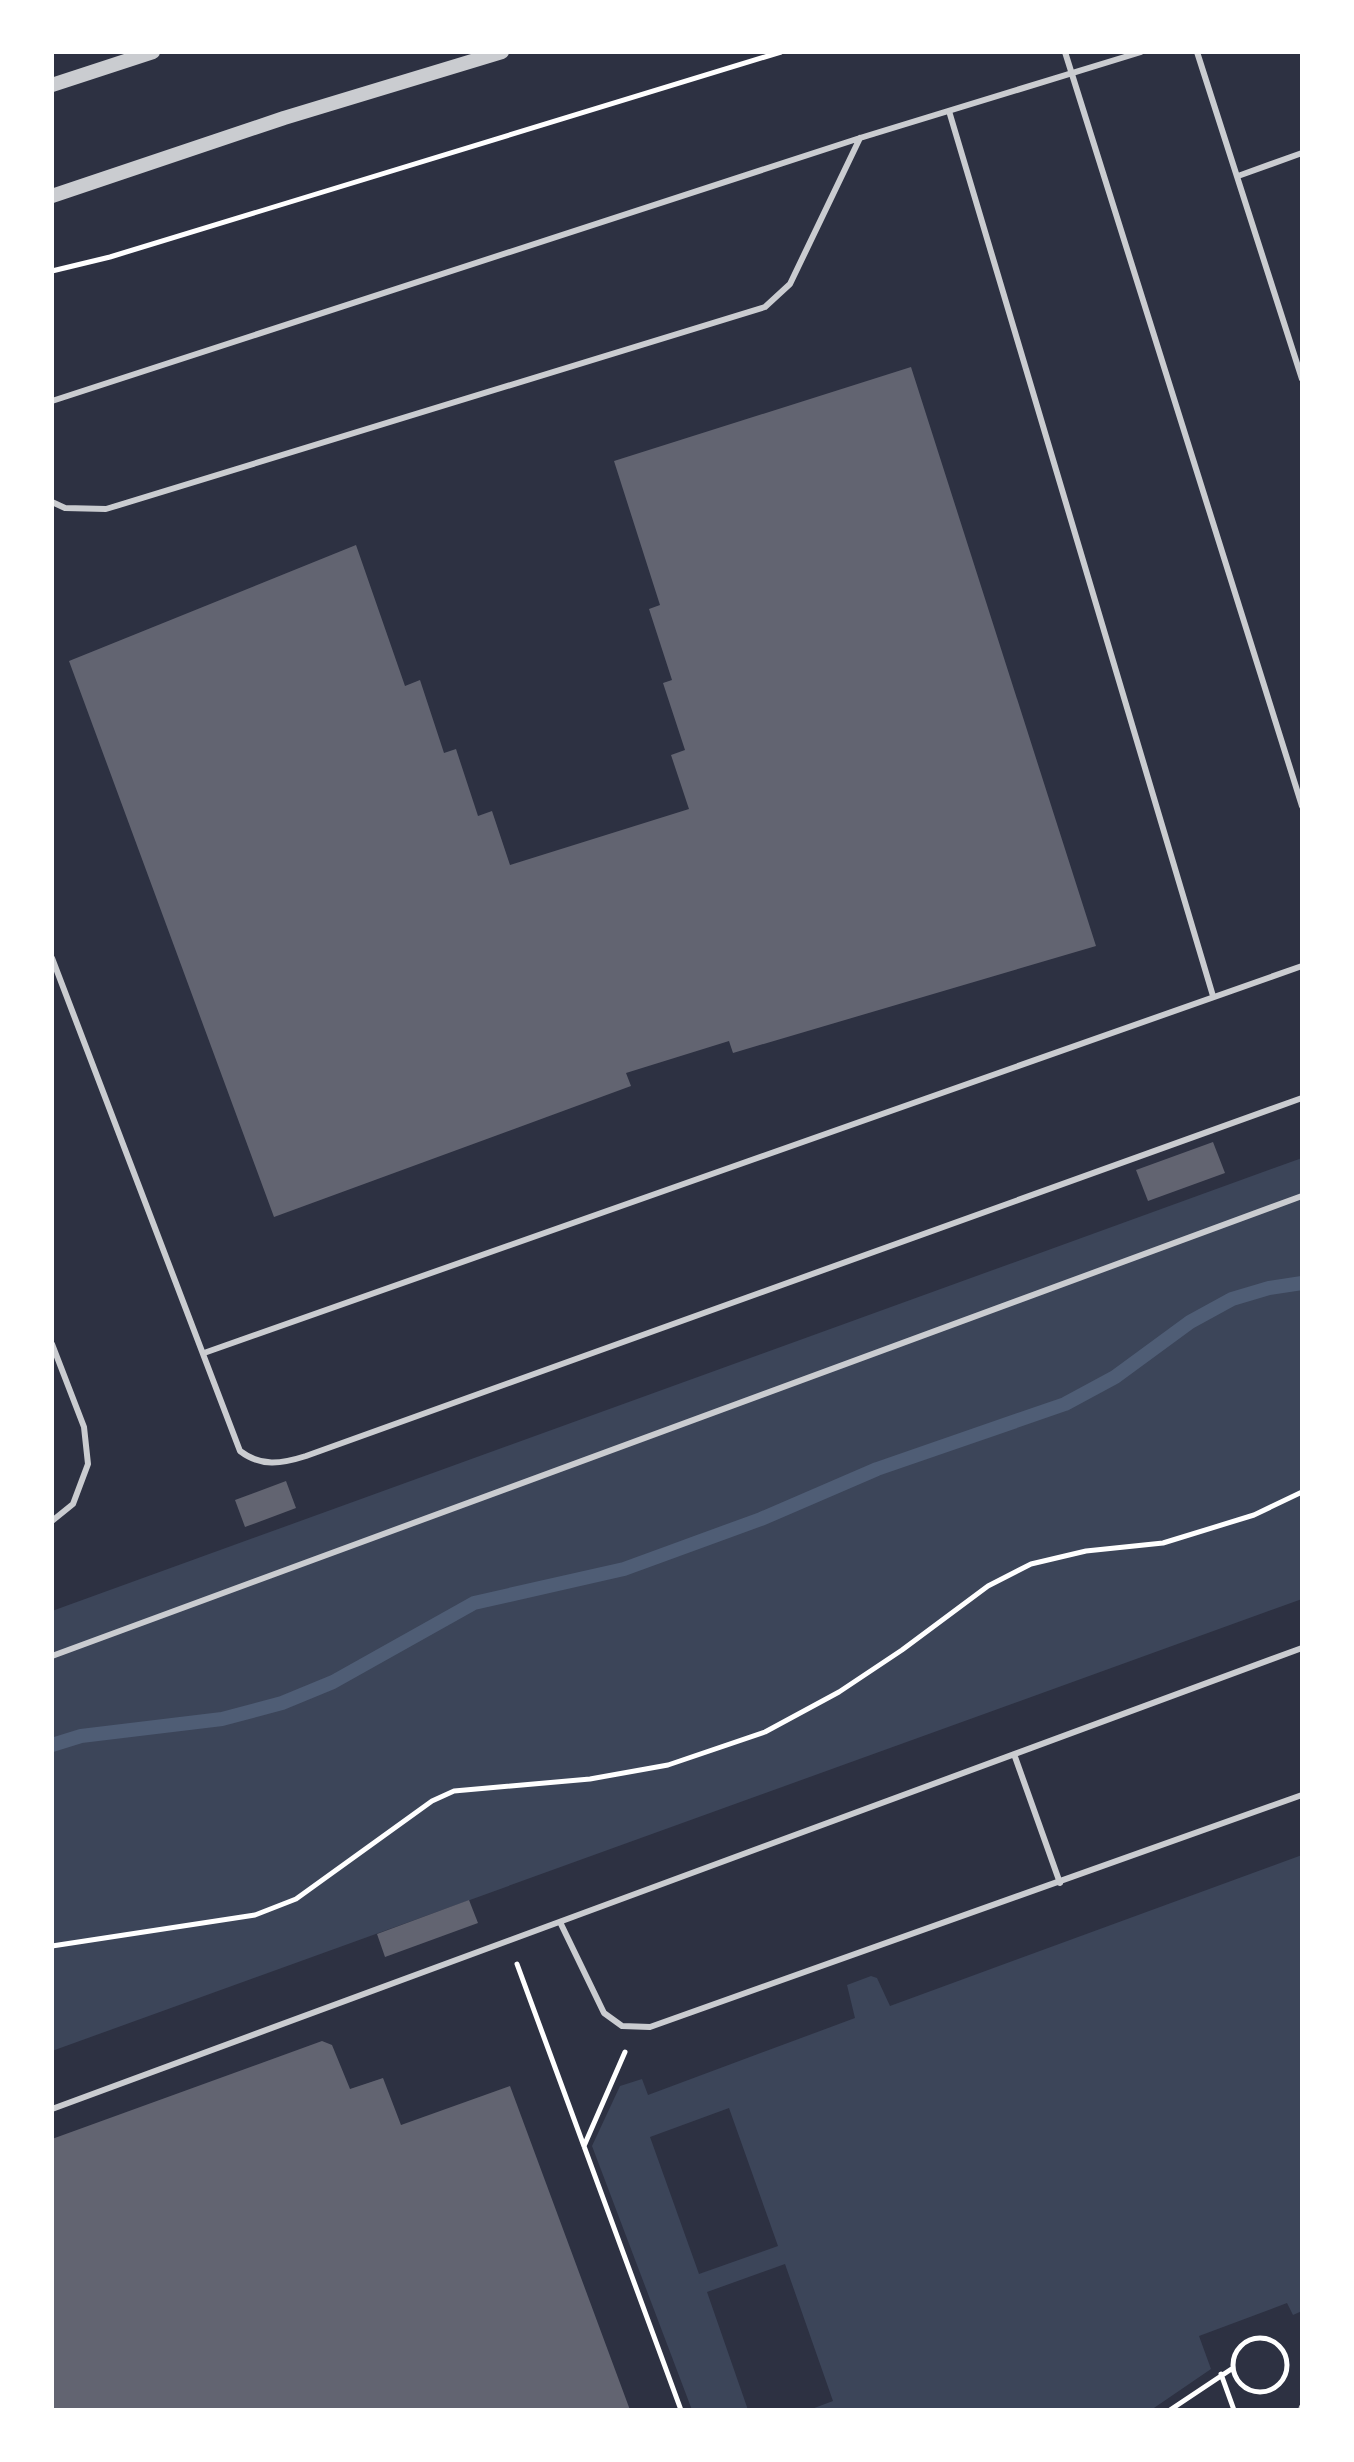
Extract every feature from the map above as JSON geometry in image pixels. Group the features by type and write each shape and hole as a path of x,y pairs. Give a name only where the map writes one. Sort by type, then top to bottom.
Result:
{"street":[{"path":"52,85 153,52"},
{"path":"52,196 284,118 502,52"}],"lane":[{"path":"1065,52 1302,806"},
{"path":"52,401 860,138 1141,52"},
{"path":"1197,52 1302,379"},
{"path":"949,111 1213,996"},
{"path":"52,502 65,508 106,509 765,307 790,284 860,138"},
{"path":"1238,176 1302,153"},
{"path":"52,958 240,1451 254,1462 286,1463 1302,1098"},
{"path":"204,1353 1302,966"},
{"path":"52,1656 1302,1196"},
{"path":"52,1344 84,1427 88,1464 73,1504 52,1521"},
{"path":"52,2109 1302,1648"},
{"path":"1014,1754 1060,1883"},
{"path":"560,1922 604,2013 622,2026 635,2028 665,2023 1302,1795"}],"path":[{"path":"52,271 140,248 781,52"},
{"path":"52,1946 255,1915 296,1899 432,1801 454,1791 590,1779 668,1765 765,1732 839,1692 988,1586 1031,1564 1086,1551 1163,1543 1254,1515 1302,1492"},
{"path":"508,1941 681,2410"},
{"path":"584,2147 635,2028"},
{"path":"1260,2338 1271,2340 1281,2347 1288,2367 1277,2387 1267,2392 1245,2388 1233,2368 1240,2347 1249,2340 1260,2338"},
{"path":"1170,2410 1233,2368"},
{"path":"1221,2374 1234,2410"}],"shaded area":[{"path":"1302,1158 1302,1599 52,2051 52,1611"},
{"path":"1302,1855 1302,2311 1293,2315 1287,2303 1199,2336 1211,2369 1151,2410 809,2410 833,2401 785,2264 707,2292 748,2410 692,2410 592,2146 620,2086 642,2079 648,2095 855,2018 847,1985 871,1976 877,1978 890,2006","holes":["729,2108 778,2246 699,2274 650,2137"]}],"building":[{"path":"911,367 1096,946 733,1053 729,1041 626,1073 631,1086 274,1217 69,661 356,545 405,686 420,680 444,753 456,749 478,816 492,811 510,865 689,809 671,755 685,750 663,683 672,680 649,609 660,605 614,461"},
{"path":"1213,1142 1225,1173 1148,1201 1136,1170"},
{"path":"286,1481 296,1508 245,1527 235,1500"},
{"path":"469,1900 478,1923 385,1957 377,1934"},
{"path":"322,2041 332,2045 350,2089 383,2078 401,2125 510,2086 630,2410 52,2410 52,2139"}],"waterway":[{"path":"52,1745 81,1736 222,1719 282,1703 333,1682 474,1603 624,1569 761,1519 877,1469 1065,1404 1115,1377 1190,1322 1232,1299 1269,1288 1302,1283"}]}
